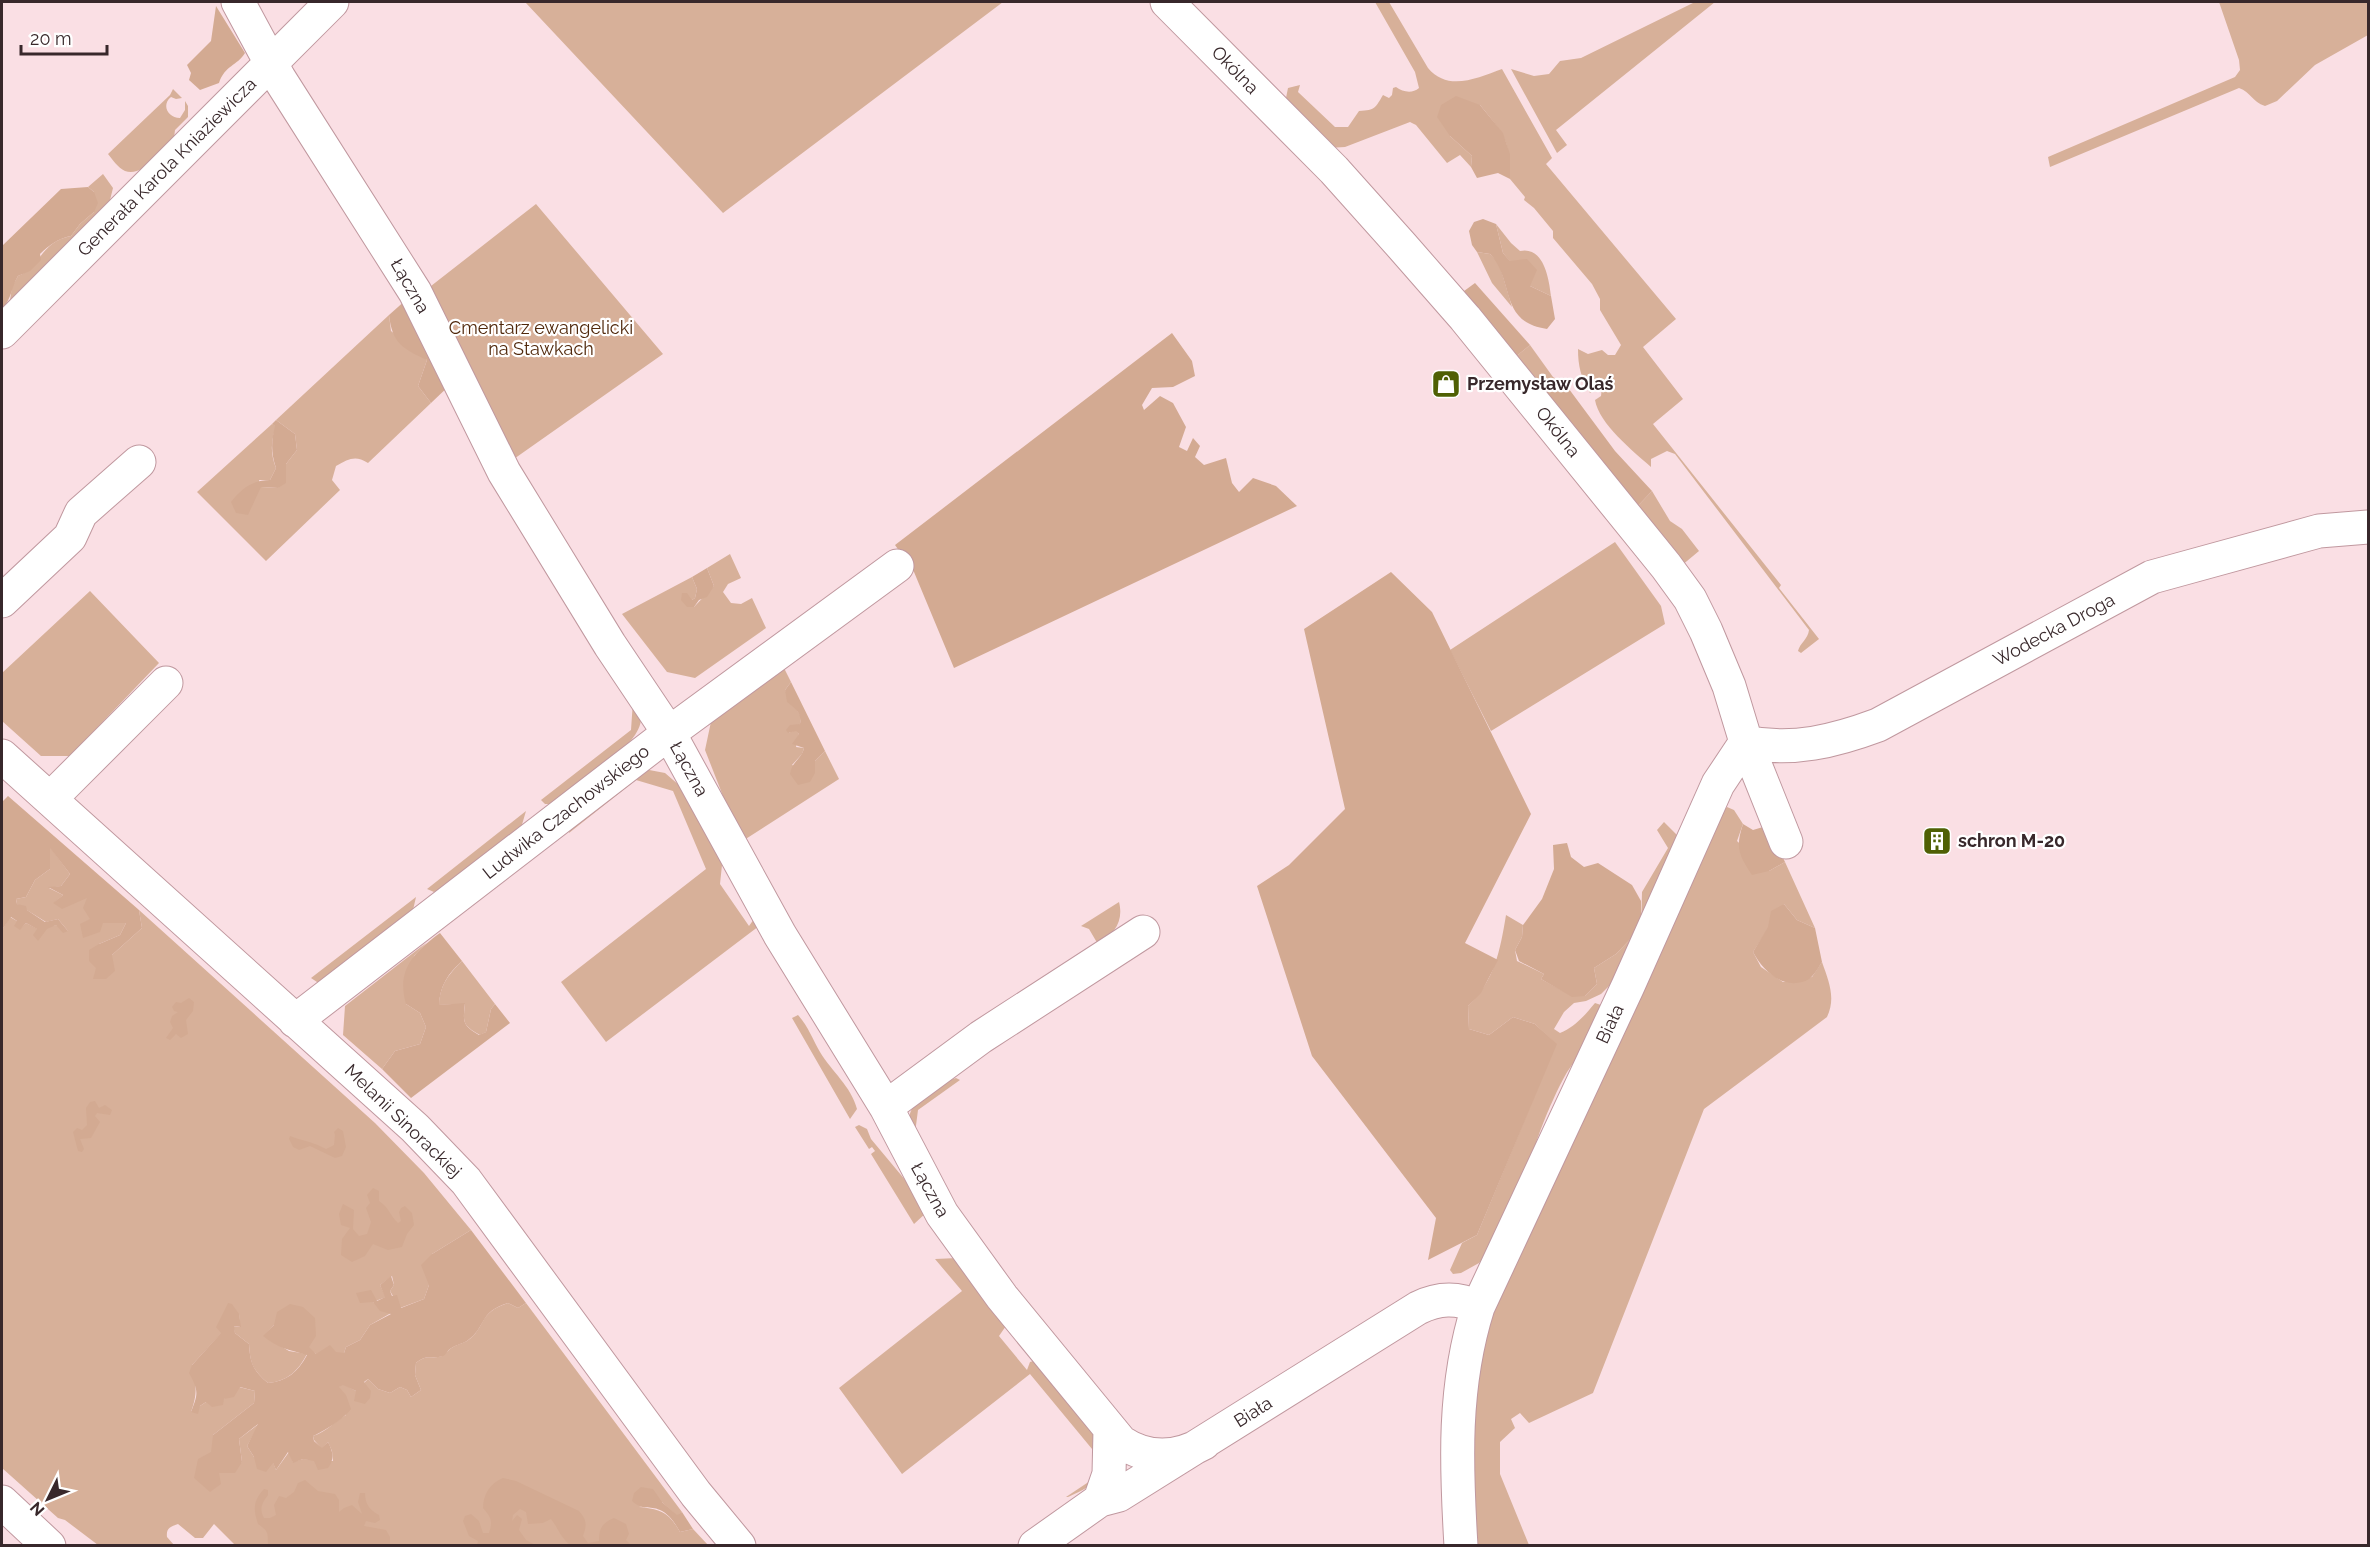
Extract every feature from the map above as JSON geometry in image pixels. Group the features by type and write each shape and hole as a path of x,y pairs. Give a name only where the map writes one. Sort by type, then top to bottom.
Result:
{"street":[{"name":"Łączna","path":"238,2 279,78 415,292 504,472 610,645 669,733 780,935 886,1107 942,1214 1002,1297 1110,1430 1131,1448 1154,1455 1180,1455 1204,1443"},
{"name":"Generała Karola Kniaziewicza","path":"2,332 332,2"},
{"name":"Okólna","path":"1167,2 1334,170 1402,246 1465,318 1641,533 1690,599 1729,686 1746,742 1786,842"},
{"path":"2,601 70,537 81,513 139,462"},
{"name":"Wodecka Droga","path":"1746,742 1763,746 1793,746 1847,736 1878,725 2152,578 2319,531 2368,527"},
{"name":"Ludwika Czachowskiego","path":"296,1021 669,733 897,566"},
{"path":"50,799 166,683"},
{"name":"Biała","path":"1461,1545 1457,1480 1460,1380 1468,1337 1478,1307 1628,986 1718,784 1746,742"},
{"name":"Melanii Sinorackiej","path":"2,756 415,1128 466,1181 689,1485 739,1545"},
{"path":"886,1107 981,1037 1143,932"},
{"name":"Biała","path":"1035,1545 1100,1500 1119,1495 1418,1308 1448,1299 1478,1307"},
{"path":"1100,1500 1109,1474 1110,1430"},
{"path":"2,1502 49,1545"}],"green space":[{"path":"525,2 1003,2 723,213"},
{"path":"1375,2 1389,2 1428,68 1444,80 1463,81 1502,69 1552,158 1546,164 1676,319 1643,347 1683,399 1653,424 1781,585 1779,588 1819,639 1801,653 1798,651 1809,630 1675,454 1667,451 1651,459 1651,467 1626,445 1603,418 1595,400 1601,396 1602,387 1590,393 1581,372 1578,349 1588,354 1602,350 1608,355 1615,355 1621,345 1600,310 1600,299 1592,284 1553,238 1553,231 1534,208 1524,200 1525,197 1510,179 1507,145 1495,123 1480,105 1450,136 1472,156 1471,167 1460,155 1447,163 1416,125 1410,122 1345,147 1328,148 1285,103 1288,88 1300,85 1298,92 1335,127 1348,127 1359,111 1374,108 1383,95 1389,98 1393,88 1410,92 1419,88 1415,72"},
{"path":"1695,2 1715,2 1556,130 1567,145 1557,153 1511,69 1534,76 1549,74 1560,61 1581,58"},
{"path":"2219,2 2368,2 2368,35 2315,65 2277,101 2265,106 2239,88 2050,167 2048,157 2235,77 2240,70 2239,60"},
{"path":"173,89 182,98 171,97 166,104 167,110 172,116 180,118 185,110 185,101 188,106 188,117 175,130 174,138 146,167 132,172 122,170 108,154 170,95"},
{"path":"103,174 113,188 110,200 10,300 12,287 18,276 26,272 53,243 71,236 80,224 94,212 94,192 88,187"},
{"name":"Cmentarz ewangelicki na Stawkach","path":"536,204 663,354 511,461 444,328 431,286"},
{"path":"1496,224 1520,251 1528,251 1540,259 1547,273 1551,296 1530,286 1503,253"},
{"path":"1477,252 1490,254 1499,263 1512,307 1492,283"},
{"path":"389,315 391,331 427,360 418,386 431,403 368,463 352,459 336,466 332,480 340,490 266,561 197,492 272,424 276,426 272,447 276,468 270,480 259,480 261,487 278,488 286,464 297,450 295,434 276,420"},
{"path":"1530,345 1553,377 1566,385 1551,383 1538,390 1513,359"},
{"path":"1652,491 1670,521 1682,529 1699,551 1681,566 1634,510"},
{"path":"1615,542 1661,606 1665,624 1491,731 1450,650"},
{"path":"730,554 741,578 728,584 723,592 731,603 741,604 752,598 766,628 695,678 667,672 622,614 692,577 697,589 695,598 692,600 694,607 714,586 707,568"},
{"path":"90,591 159,663 70,756 41,756 2,721 2,673"},
{"path":"783,666 791,682 785,690 801,717 800,724 788,733 796,730 799,734 796,747 804,748 802,754 792,765 815,773 815,761 825,751 839,779 741,842 705,750 712,717"},
{"path":"633,701 641,718 638,729 630,742 588,778 549,804 545,804 541,800 631,730"},
{"path":"644,769 665,773 687,792 718,846 722,865 720,884 749,926 754,919 763,923 606,1042 561,982 706,869 673,791 636,780 569,833 571,821"},
{"path":"1727,807 1734,810 1743,824 1737,841 1769,871 1785,862 1815,928 1797,920 1784,904 1753,952 1761,967 1783,982 1812,977 1822,962 1831,990 1830,1010 1827,1017 1704,1109 1593,1393 1529,1423 1520,1413 1511,1419 1515,1428 1500,1442 1500,1474 1529,1545 1470,1546 1469,1433 1491,1308"},
{"path":"526,811 521,828 440,890 434,892 427,889"},
{"path":"1664,822 1677,835 1677,840 1664,898 1660,895 1653,900 1655,906 1660,906 1611,984 1601,994 1586,1001 1574,1003 1564,1012 1554,1029 1560,1033 1579,1020 1595,1003 1601,1005 1590,1046 1583,1052 1586,1062 1580,1073 1575,1062 1558,1089 1537,1140 1532,1171 1513,1193 1514,1210 1493,1248 1479,1263 1461,1273 1453,1274 1450,1270 1462,1243 1477,1235 1556,1044 1535,1024 1513,1017 1489,1035 1469,1029 1468,1006 1484,986 1495,964 1506,915 1523,925 1522,937 1515,950 1517,961 1544,974 1541,979 1572,996 1585,996 1597,984 1594,968 1616,954 1641,928 1642,892 1668,848 1657,830"},
{"path":"50,847 70,874 61,886 49,888 63,895 54,903 88,897 103,923 126,923 120,935 99,944 112,955 142,928 139,910 375,1123 424,1173 471,1230 432,1254 429,1285 424,1299 400,1308 390,1291 394,1285 392,1276 380,1285 386,1297 373,1302 391,1313 370,1325 360,1340 346,1347 344,1353 316,1354 274,1325 264,1336 289,1351 307,1354 296,1370 281,1380 268,1383 259,1375 251,1362 249,1344 235,1333 233,1326 240,1327 239,1314 192,1365 196,1388 191,1412 206,1402 224,1399 239,1387 255,1391 254,1403 213,1435 219,1473 242,1462 239,1439 260,1423 247,1446 254,1457 273,1462 276,1470 289,1452 293,1462 303,1459 333,1461 328,1442 322,1449 313,1436 346,1415 338,1387 343,1384 356,1391 368,1379 378,1389 390,1393 400,1387 407,1390 411,1397 421,1390 415,1375 416,1363 427,1357 442,1356 467,1341 491,1311 498,1307 508,1303 518,1308 526,1303 682,1512 677,1516 662,1502 639,1507 653,1509 668,1516 680,1532 693,1529 708,1545 236,1546 214,1524 203,1538 195,1538 178,1524 167,1532 167,1537 174,1545 98,1545 65,1520 58,1518 2,1468 2,930 10,917 17,921 20,929 26,923 38,929 56,925 68,931 58,919 46,922 17,904 16,899 26,897 35,880 50,869"},
{"path":"416,897 413,910 320,984 311,978"},
{"path":"1119,902 1119,921 1099,946 1089,929 1081,926"},
{"path":"426,943 414,956 406,1004 420,1013 426,1027 420,1044 395,1051 382,1069 343,1035 345,1006"},
{"path":"462,961 495,1004 491,1009 486,1032 480,1035 465,1022 465,1004 439,1005 446,981"},
{"path":"798,1015 854,1101 857,1109 850,1119 792,1018"},
{"path":"956,1078 960,1080 918,1110 914,1141 910,1123 911,1110 920,1100"},
{"path":"859,1125 867,1129 871,1139 916,1193 927,1212 914,1224 871,1154 875,1151 872,1147 869,1149 855,1127"},
{"path":"957,1258 999,1303 1008,1323 999,1336 1027,1370 1030,1362 1037,1360 1092,1423 1103,1451 1102,1465 1095,1480 1083,1490 1066,1497 1090,1481 1097,1455 1030,1374 902,1474 839,1388 962,1291 935,1259"}],"shaded area":[{"path":"216,6 245,53 224,73 219,83 200,90 189,80 191,73 187,65 211,41"},
{"path":"1456,96 1480,105 1503,133 1510,154 1510,179 1498,173 1477,178 1471,167 1472,156 1450,136 1437,117 1441,105"},
{"path":"88,187 94,192 98,203 94,212 80,224 71,236 58,240 43,251 40,254 41,260 30,271 18,276 8,301 2,309 2,246 61,189"},
{"path":"1483,219 1496,224 1503,253 1510,261 1527,259 1537,270 1530,286 1551,296 1555,319 1547,329 1532,325 1521,318 1514,309 1498,264 1490,254 1477,252 1472,245 1469,231 1474,222"},
{"path":"1475,283 1530,345 1513,359 1460,294"},
{"path":"407,299 452,383 431,403 418,386 427,360 400,344 391,325 389,315"},
{"path":"1172,333 1192,361 1195,376 1173,387 1152,388 1142,405 1144,410 1160,396 1173,403 1186,427 1179,447 1187,451 1193,438 1200,446 1195,457 1204,465 1226,458 1232,483 1239,492 1253,478 1276,486 1297,506 954,668 914,572 895,545"},
{"path":"1551,383 1566,385 1615,451 1652,491 1634,510 1538,390"},
{"path":"276,420 295,434 297,450 286,464 286,483 278,488 261,487 248,515 236,513 231,502 235,497 252,484 270,480 276,468 272,447 275,426 272,424"},
{"path":"707,568 714,586 707,597 699,600 694,607 687,607 681,600 682,593 687,593 692,600 695,598 697,589 692,577"},
{"path":"1391,572 1432,612 1531,814 1465,943 1498,960 1481,993 1468,1006 1469,1029 1489,1035 1513,1017 1535,1024 1557,1044 1477,1235 1428,1260 1436,1218 1312,1056 1257,886 1289,865 1345,809 1304,629"},
{"path":"791,682 825,751 815,761 815,773 810,782 798,785 790,774 804,748 792,744 799,734 796,731 788,733 786,730 790,725 800,724 799,714 787,702 785,690"},
{"path":"8,796 139,910 142,928 112,955 115,971 106,979 93,979 96,968 89,961 89,950 120,935 126,923 103,923 100,932 83,938 80,924 90,919 83,908 87,898 62,909 53,903 63,895 48,887 61,886 70,874 50,848 50,869 35,880 26,897 16,899 17,904 26,906 27,910 45,922 58,919 68,931 63,933 56,925 47,929 38,941 33,935 37,929 26,923 20,930 14,926 17,921 11,917 2,930 2,802"},
{"path":"1743,824 1753,830 1763,827 1772,835 1785,862 1769,871 1752,875 1740,851 1739,839"},
{"path":"1567,843 1571,857 1584,867 1598,863 1632,885 1641,901 1641,928 1616,954 1594,968 1597,984 1585,996 1572,997 1541,979 1544,974 1519,961 1515,950 1522,937 1523,925 1542,899 1554,869 1553,845"},
{"path":"1784,904 1797,920 1815,928 1822,962 1806,981 1794,983 1779,980 1761,965 1753,952 1768,927 1771,911"},
{"path":"440,933 462,961 446,980 439,1005 465,1003 465,1022 479,1035 486,1032 491,1009 495,1004 510,1023 411,1098 382,1069 395,1051 420,1044 426,1027 420,1013 406,1004 403,981 415,955"},
{"path":"189,998 194,1002 193,1011 186,1020 188,1034 181,1038 176,1034 170,1040 166,1038 173,1028 170,1022 172,1016 178,1012 172,1007 176,1002 181,1003"},
{"path":"95,1101 99,1108 105,1105 112,1110 110,1115 97,1113 95,1116 100,1122 91,1138 80,1139 84,1149 82,1152 78,1151 73,1132 77,1128 82,1130 87,1125 86,1108 90,1102"},
{"path":"338,1128 343,1131 346,1147 342,1156 335,1158 310,1146 299,1150 293,1147 289,1139 290,1136 326,1149 334,1145 334,1132"},
{"path":"373,1188 379,1191 379,1201 398,1223 401,1221 399,1212 405,1206 412,1213 414,1225 407,1234 402,1247 388,1250 373,1244 365,1256 352,1262 341,1255 342,1239 350,1228 341,1225 339,1214 343,1204 354,1210 353,1229 359,1236 367,1234 371,1222 366,1208 370,1203 367,1195"},
{"path":"471,1230 526,1303 518,1308 508,1303 498,1307 487,1315 478,1330 467,1341 452,1348 443,1356 427,1357 416,1363 415,1375 421,1390 411,1397 407,1390 400,1387 390,1393 378,1389 368,1379 364,1382 371,1391 370,1398 365,1404 354,1401 356,1391 343,1385 339,1387 346,1395 351,1409 334,1424 313,1436 314,1441 322,1448 328,1442 330,1446 332,1458 328,1468 318,1470 314,1461 303,1459 293,1463 288,1452 276,1470 273,1463 266,1472 257,1469 254,1457 247,1446 258,1424 239,1439 242,1462 235,1473 219,1473 221,1484 210,1492 194,1478 198,1459 211,1452 213,1435 254,1403 255,1391 240,1387 234,1397 224,1399 223,1405 212,1407 206,1402 200,1406 198,1414 191,1412 196,1392 195,1384 189,1373 192,1365 221,1333 216,1327 228,1303 232,1304 239,1314 241,1327 234,1326 235,1333 249,1344 251,1361 256,1370 268,1383 281,1380 296,1371 307,1355 279,1346 263,1336 274,1325 277,1312 290,1304 303,1307 315,1318 316,1336 309,1347 316,1354 330,1345 336,1352 344,1353 346,1347 360,1340 370,1325 391,1314 380,1311 373,1302 360,1303 356,1293 371,1290 377,1301 385,1297 380,1285 391,1276 394,1285 390,1291 392,1296 397,1295 401,1308 424,1299 429,1285 421,1265 432,1254"},
{"path":"503,1478 516,1481 579,1511 585,1520 583,1536 588,1543 599,1541 602,1526 614,1518 626,1524 629,1534 626,1540 631,1545 570,1545 551,1519 543,1523 528,1524 526,1512 520,1509 513,1515 512,1521 517,1515 522,1519 519,1530 526,1540 535,1545 477,1545 478,1541 469,1536 463,1521 465,1516 471,1514 479,1521 483,1533 489,1533 491,1522 483,1508 484,1499 491,1486"},
{"path":"305,1480 318,1491 335,1494 339,1500 339,1512 352,1505 362,1514 358,1502 360,1493 365,1493 368,1506 379,1515 380,1520 375,1523 366,1521 364,1526 386,1530 390,1537 390,1545 268,1545 267,1532 258,1524 255,1514 258,1497 264,1489 268,1490 261,1509 264,1518 270,1518 276,1515 274,1505 279,1496 286,1498 294,1492 298,1483"},
{"path":"641,1487 653,1489 662,1502 677,1515 682,1512 693,1529 680,1532 672,1519 663,1512 639,1506 632,1501 634,1493"}],"place":[{"name":"Przemysław Olaś","path":"1446,384"},
{"name":"schron M-20","path":"1937,841"}]}
